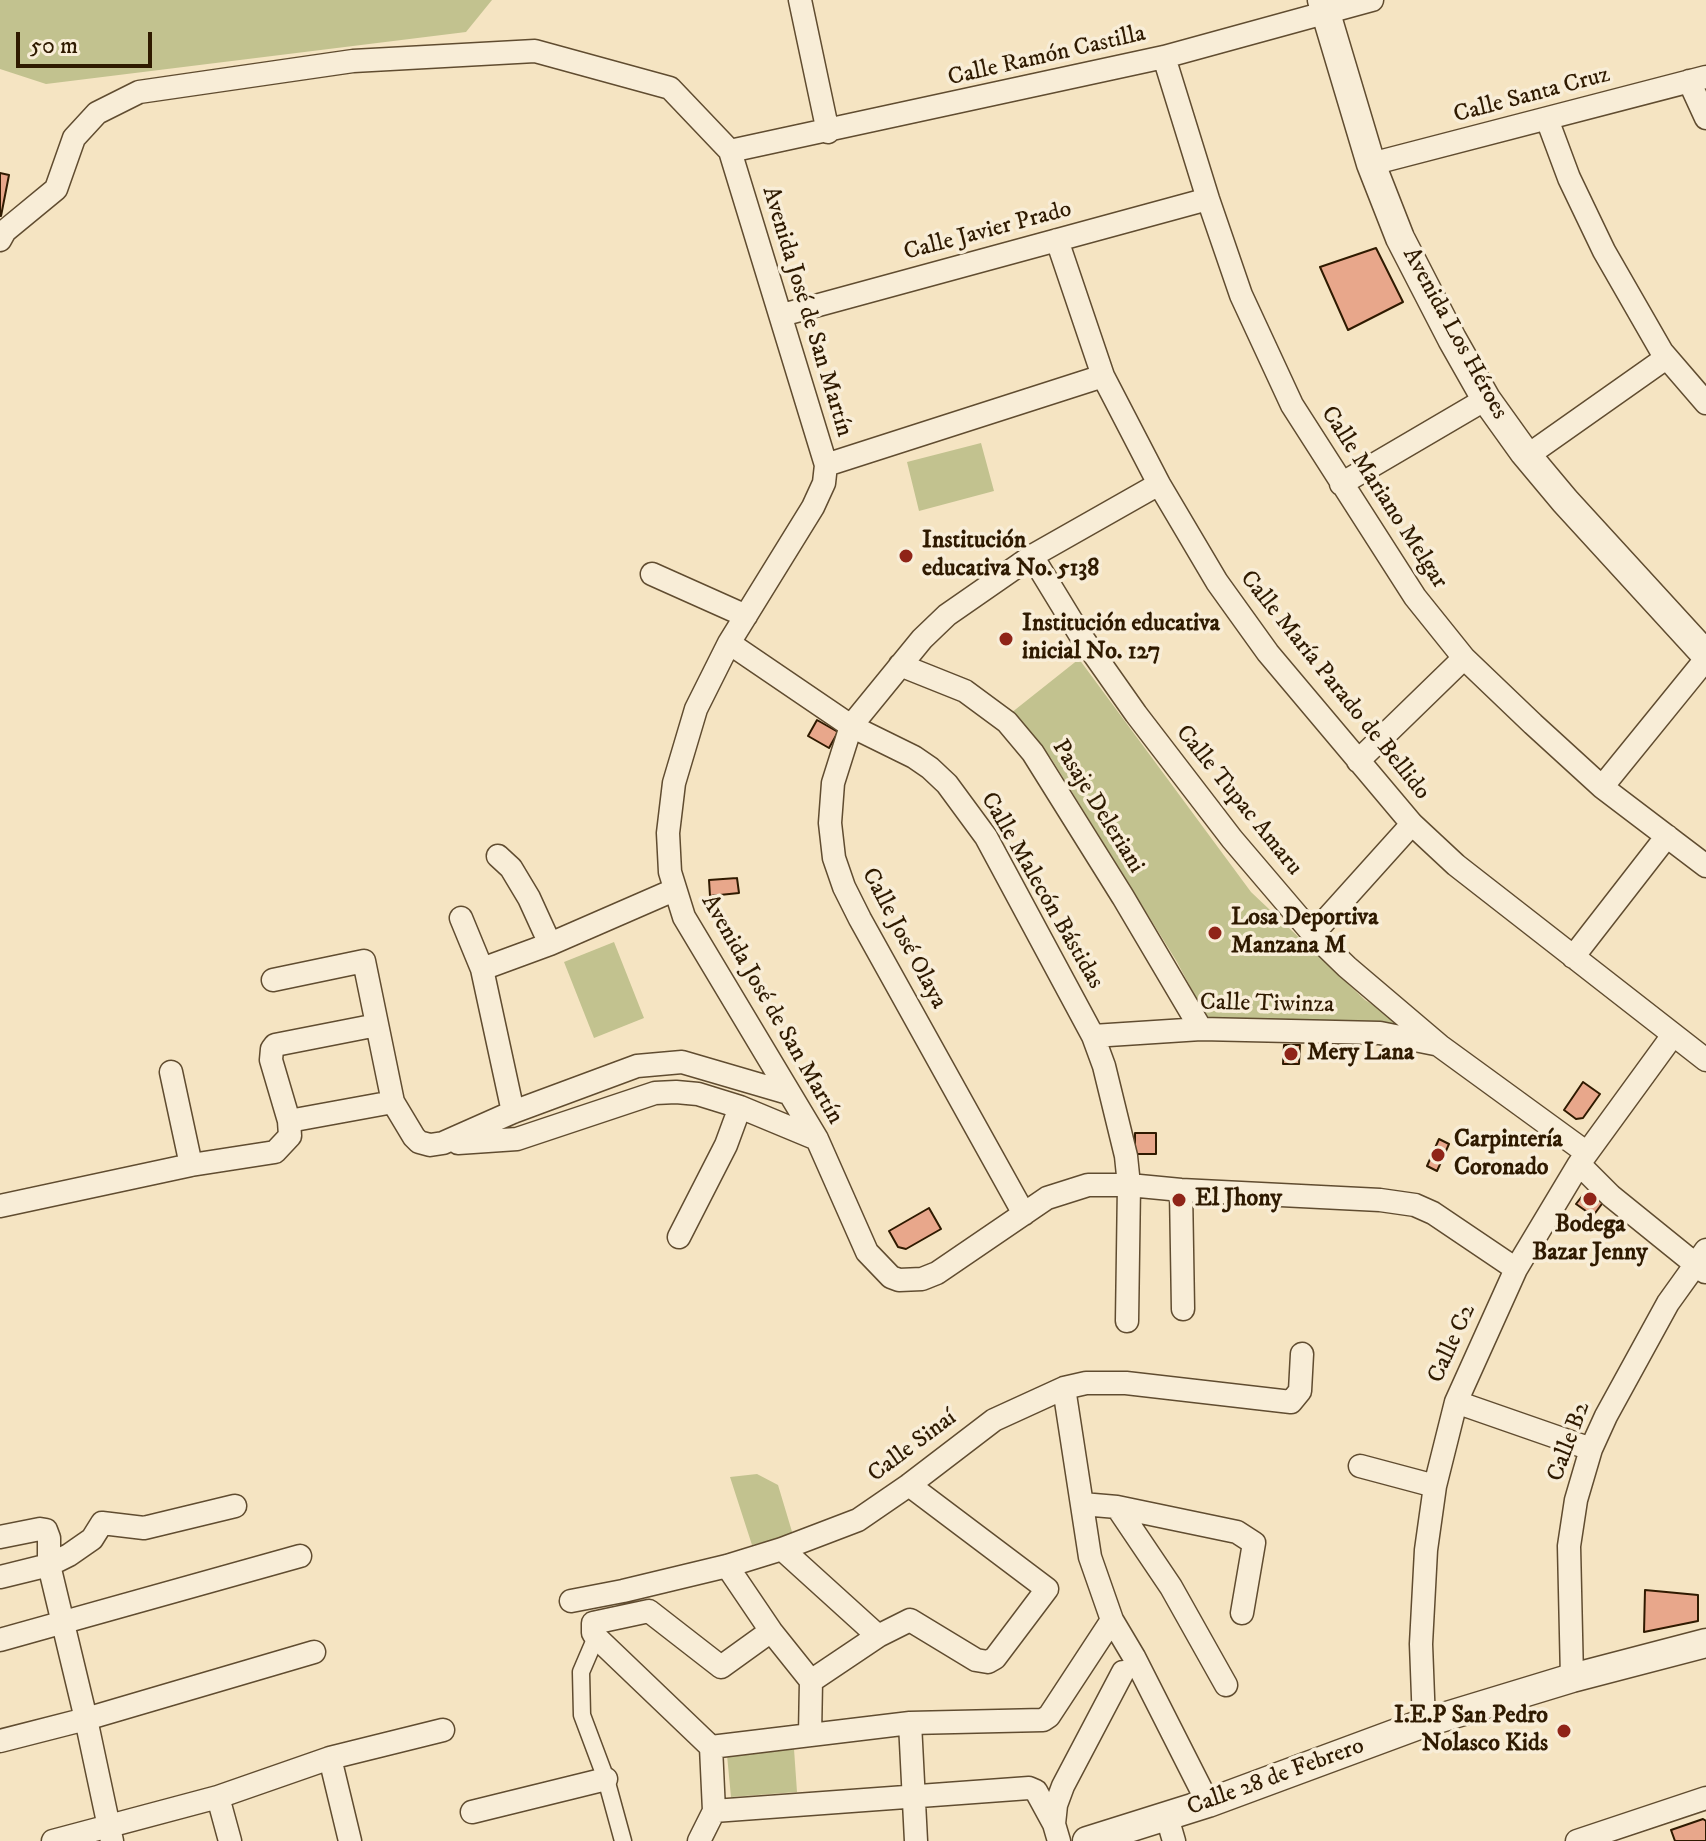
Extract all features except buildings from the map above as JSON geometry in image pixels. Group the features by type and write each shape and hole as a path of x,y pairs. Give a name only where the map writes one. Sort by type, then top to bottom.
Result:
{"street":[{"path":"800,0 828,132"},
{"name":"Calle Ramón Castilla","path":"730,151 1164,57 1323,6 1372,0"},
{"name":"Avenida Los Héroes","path":"1323,6 1371,164 1400,238 1486,399 1527,456 1706,657"},
{"name":"Avenida José de San Martín","path":"0,240 5,231 56,189 74,138 97,113 139,92 353,61 535,51 670,88 730,151 826,465 824,483 813,507 729,643 696,709 674,783 668,833 670,872 691,932 817,1139 867,1252 882,1270 899,1280 922,1279 937,1273 1047,1198 1075,1188 1129,1185 1380,1200 1415,1205 1433,1213 1516,1269"},
{"name":"Calle Mariano Melgar","path":"1164,57 1241,295 1292,405 1415,597 1464,658 1602,787 1706,866"},
{"path":"1697,79 1706,118"},
{"name":"Calle Santa Cruz","path":"1371,164 1697,79"},
{"path":"1547,119 1569,178 1604,251 1666,358 1706,403"},
{"name":"Calle Javier Prado","path":"782,315 1208,199"},
{"name":"Calle María Parado de Bellido","path":"1057,240 1103,376 1159,484 1217,582 1268,653 1412,824 1456,865 1706,1060"},
{"path":"1527,456 1666,358"},
{"path":"826,465 1103,376"},
{"path":"1341,484 1486,399"},
{"name":"Calle José Olaya","path":"1024,1214 860,919 834,858 830,823 833,783 851,726 900,665 947,615 1032,556 1159,484"},
{"name":"Calle Tupac Amaru","path":"1032,556 1079,633 1136,714 1232,839 1313,934 1440,1046 1583,1159 1611,1196 1702,1263"},
{"path":"652,574 746,616"},
{"name":"Calle Malecón Bástidas","path":"729,643 851,726 930,768 966,807 986,837 1093,1036 1108,1081 1126,1156 1129,1185 1127,1321"},
{"path":"1602,787 1706,657"},
{"path":"1358,761 1464,658"},
{"name":"Pasaje Deleriani","path":"900,665 965,691 1007,722 1033,753 1201,1029"},
{"path":"1313,934 1412,824"},
{"path":"1573,957 1667,836"},
{"path":"498,856 511,868 529,898 550,944"},
{"path":"482,969 550,944 674,890"},
{"path":"461,918 482,969 513,1112"},
{"path":"273,980 364,961 393,1102 419,1142 430,1145 517,1139 655,1093 698,1094 740,1107 817,1139"},
{"path":"0,1206 191,1165 275,1152 290,1136 289,1121 271,1060 275,1045 377,1025"},
{"name":"Calle Tiwinza","path":"1093,1036 1201,1029 1380,1033 1440,1046"},
{"name":"Calle C2","path":"1424,1723 1422,1593 1435,1486 1456,1402 1516,1269 1583,1159 1673,1035"},
{"path":"443,1143 513,1112 637,1066 682,1062 788,1093"},
{"path":"171,1072 191,1165"},
{"path":"289,1121 393,1102"},
{"path":"679,1237 726,1145 740,1107"},
{"path":"1181,1190 1183,1309"},
{"name":"Calle B2","path":"1572,1678 1569,1546 1576,1500 1591,1449 1668,1303 1702,1263"},
{"name":"Calle Sinaí","path":"571,1601 727,1566 858,1520 994,1420 1064,1388 1086,1383 1126,1383 1291,1402 1300,1391 1302,1354"},
{"path":"1064,1388 1081,1486 1087,1547 1112,1620 1208,1803"},
{"path":"1456,1402 1591,1449"},
{"path":"1360,1466 1435,1486"},
{"path":"811,1681 878,1636 910,1620 976,1660 988,1662 995,1658 1047,1589 909,1485"},
{"path":"1082,1504 1117,1507 1237,1532 1254,1543 1242,1613"},
{"path":"0,1577 49,1565 69,1555 92,1539 102,1523 144,1528 235,1506"},
{"path":"1117,1507 1171,1587 1212,1655 1226,1685"},
{"path":"0,1537 40,1529 46,1530 49,1538 49,1565 110,1834"},
{"path":"782,1549 878,1636"},
{"path":"0,1640 63,1625 300,1556"},
{"path":"727,1566 771,1631 811,1681 810,1735"},
{"path":"699,1841 714,1811 711,1747 596,1637 593,1623 649,1611 721,1667 771,1631"},
{"path":"711,1747 910,1723 1046,1719 1112,1620"},
{"path":"596,1637 581,1672 582,1715 606,1779 623,1841"},
{"name":"Calle 28 de Febrero","path":"1087,1841 1170,1829 1208,1803 1424,1723 1572,1678 1706,1643"},
{"path":"0,1741 314,1652"},
{"path":"1056,1832 1056,1805 1063,1786 1123,1672"},
{"path":"910,1723 916,1841"},
{"path":"53,1841 110,1834 330,1758 443,1730"},
{"path":"330,1758 350,1841"},
{"path":"472,1812 606,1779"},
{"path":"714,1811 1029,1788 1036,1791 1056,1832"},
{"path":"218,1797 230,1841"},
{"path":"1577,1841 1706,1798"}],"green space":[{"path":"0,0 492,0 466,32 46,84 0,69"},
{"path":"981,443 994,491 919,511 907,462"},
{"path":"1079,659 1251,892 1365,1000 1396,1019 1396,1026 1207,1018 1177,962 1051,758 1011,713"},
{"path":"614,942 644,1018 594,1038 564,962"},
{"path":"757,1474 778,1485 793,1535 752,1545 730,1477"},
{"path":"794,1749 797,1792 731,1797 727,1755"}],"place":[{"name":"Institución educativa No. 5138","path":"906,556"},
{"name":"Institución educativa inicial No. 127","path":"1006,639"},
{"name":"Losa Deportiva Manzana M","path":"1215,933"},
{"name":"Mery Lana","path":"1291,1054"},
{"name":"Carpintería Coronado","path":"1438,1155"},
{"name":"Bodega Bazar Jenny","path":"1590,1199"},
{"name":"El Jhony","path":"1179,1200"},
{"name":"I.E.P San Pedro Nolasco Kids","path":"1564,1731"}]}
